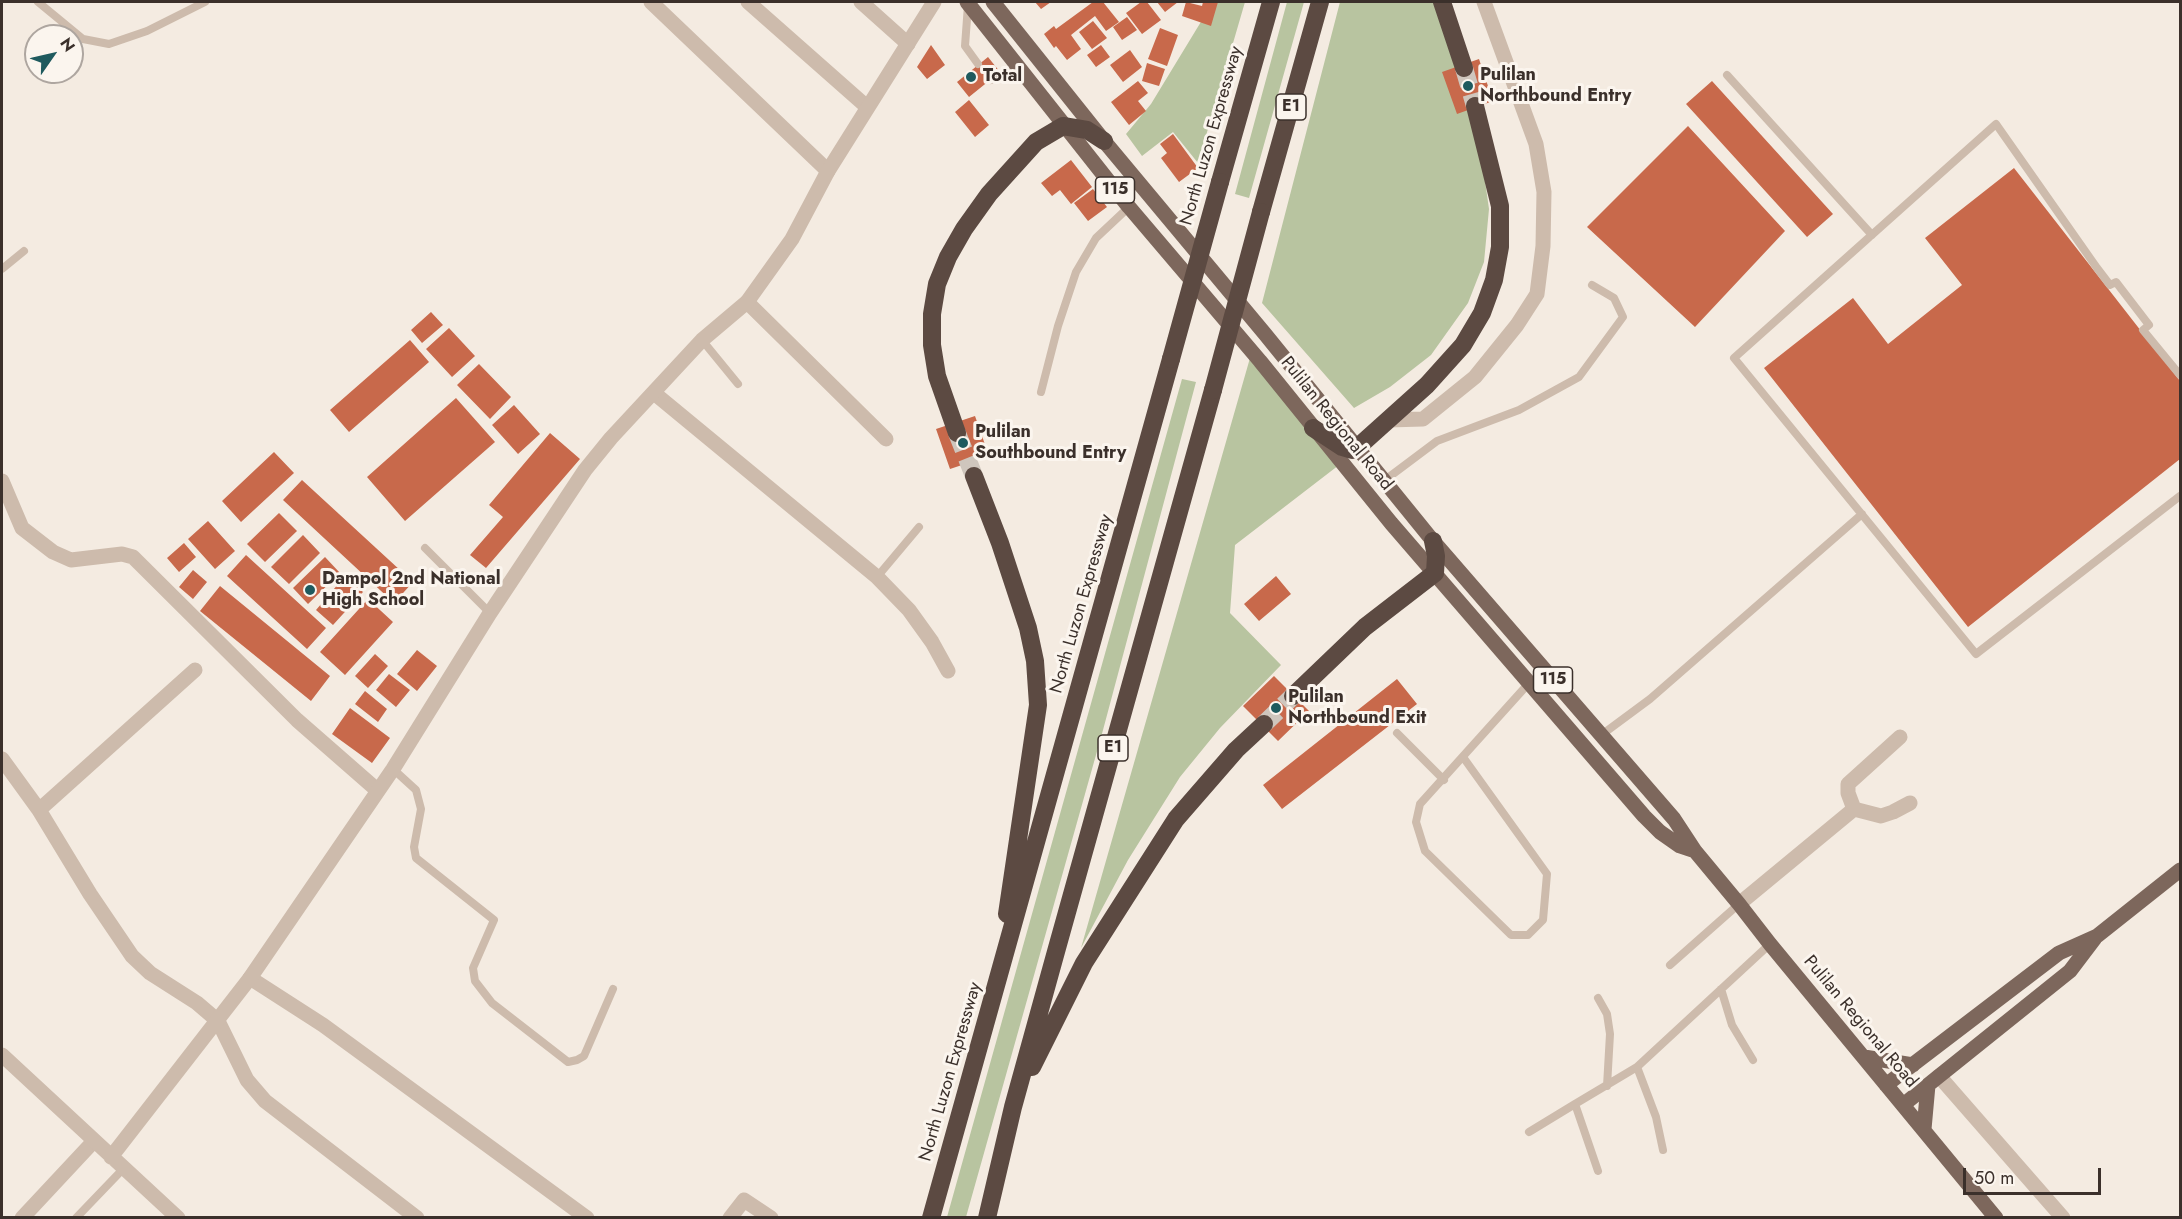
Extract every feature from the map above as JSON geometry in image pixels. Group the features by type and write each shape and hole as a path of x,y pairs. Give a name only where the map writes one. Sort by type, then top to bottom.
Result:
{"highway":[{"name":"North Luzon Expressway","path":"931,1218 1271,2"},
{"name":"E1","path":"987,1218 1013,1107 1320,2"},
{"path":"1442,2 1464,68"},
{"path":"1313,428 1342,447 1352,450 1358,447 1427,385 1463,345 1482,313 1494,280 1500,247 1500,206 1476,106"},
{"path":"957,433 936,376 932,345 932,314 937,284 948,257 964,229 989,194 1036,142 1063,126 1087,130 1104,141"},
{"path":"975,476 1028,628 1035,661 1038,705 998,984"},
{"path":"1293,696 1365,627 1435,573 1436,556 1433,541"},
{"path":"1013,1107 1084,963 1176,819 1236,750 1264,724"}],"main road":[{"name":"Pulilan Regional Road","path":"993,2 1104,141 1433,541 1674,819 1695,851 1770,944 1996,1218"},
{"name":"Pulilan Regional Road","path":"968,3 1129,207 1528,683 1644,816 1660,832 1680,846 1695,851"},
{"path":"1903,1105 2070,970 2097,936 2181,870"},
{"path":"1886,1085 2059,953 2097,936"},
{"path":"1864,1057 1913,1065"},
{"path":"1924,1129 1934,1080"}],"street":[{"path":"651,2 828,171"},
{"path":"748,2 867,107"},
{"path":"861,2 908,44"},
{"path":"111,1158 250,978 393,769 490,613 585,470 611,438 702,340 747,302 792,238 828,171 934,2"},
{"path":"1388,420 1423,419 1475,377 1517,325 1537,294 1543,246 1544,192 1536,144 1484,2"},
{"path":"747,302 886,439"},
{"path":"654,393 877,577 909,610 932,642 948,671"},
{"path":"2,481 22,528 53,552 71,560 122,555 133,557 297,720 377,790"},
{"path":"39,810 195,670"},
{"path":"1854,809 1848,793 1848,784 1900,737"},
{"path":"2,759 39,810 90,894 132,956 150,973 197,1003 218,1021 247,1080 265,1101 417,1218"},
{"path":"1854,809 1881,816 1910,803"},
{"path":"1739,904 1854,809"},
{"path":"250,978 323,1025 587,1218"},
{"path":"2,1055 177,1218"},
{"path":"1934,1080 2063,1218"},
{"path":"22,1218 93,1142"},
{"path":"730,1218 744,1200 771,1218"}],"lane":[{"path":"38,2 83,39 109,44 147,31 206,2"},
{"path":"968,3 965,46 978,64"},
{"path":"991,80 1018,67"},
{"path":"1727,75 1872,235"},
{"path":"2181,375 2143,330 2149,325 2116,282 2110,285 2097,268 1996,124 1734,358 1976,654 2181,496"},
{"path":"1041,392 1058,326 1076,272 1096,238 1129,207"},
{"path":"2,269 24,251"},
{"path":"1385,480 1437,441 1519,410 1579,377 1623,317 1614,298 1592,285"},
{"path":"702,340 738,384"},
{"path":"1600,736 1650,699 1862,514"},
{"path":"877,577 919,527"},
{"path":"425,548 490,613"},
{"path":"1463,757 1546,874 1543,920 1528,935 1511,935 1425,851 1416,822 1420,804 1444,780 1463,757 1528,683"},
{"path":"1397,733 1444,780"},
{"path":"393,769 416,790 421,809 414,847 416,858 494,920 472,968 475,981 492,1003 568,1062 584,1056 614,989"},
{"path":"1670,965 1739,904"},
{"path":"1529,1132 1637,1067 1770,944"},
{"path":"1721,988 1732,1025 1753,1060"},
{"path":"1598,998 1607,1014 1610,1034 1607,1086"},
{"path":"1637,1067 1656,1117 1663,1150"},
{"path":"1575,1104 1598,1171"},
{"path":"76,1218 124,1168"}],"green space":[{"path":"1213,2 1245,2 1198,163 1173,132 1142,156 1126,134 1151,104"},
{"path":"1287,2 1304,2 1249,198 1235,194"},
{"path":"1340,2 1435,2 1481,153 1489,209 1484,262 1468,303 1431,355 1390,387 1354,408 1262,303"},
{"path":"1250,358 1339,465 1235,545 1230,613 1281,665 1220,728 1180,777 1128,860 1081,948"},
{"path":"1182,379 1196,382 1103,730 966,1217 947,1217"}],"building":[{"path":"1035,2 1051,2 1041,9"},
{"path":"1093,2 1103,2 1119,22 1106,31 1095,16 1071,35 1081,49 1067,60 1044,34 1054,26 1056,29"},
{"path":"1141,2 1147,2 1161,20 1142,34 1126,13"},
{"path":"1157,2 1178,2 1165,12"},
{"path":"1186,2 1202,6 1203,2 1218,2 1211,26 1182,16"},
{"path":"1127,17 1137,30 1122,40 1113,27"},
{"path":"1093,21 1107,38 1092,49 1079,32"},
{"path":"1160,28 1178,35 1167,66 1148,59"},
{"path":"931,45 945,65 927,79 917,67"},
{"path":"1101,45 1110,57 1096,67 1087,55"},
{"path":"1130,50 1142,67 1123,82 1110,65"},
{"path":"988,57 1000,72 969,97 957,82"},
{"name":"Pulilan Northbound Entry","path":"1479,59 1493,101 1457,114 1442,72"},
{"path":"1147,63 1165,69 1159,86 1142,81"},
{"path":"1138,81 1148,93 1138,101 1146,111 1129,125 1111,102"},
{"path":"1712,81 1833,214 1807,237 1686,104"},
{"path":"969,100 989,125 975,137 955,112"},
{"path":"1688,126 1785,231 1695,327 1587,227"},
{"path":"1173,134 1198,168 1179,182 1161,158 1167,153 1160,144"},
{"path":"1071,160 1092,187 1071,204 1060,190 1052,196 1041,183"},
{"path":"2014,168 2180,381 2180,459 1968,627 1764,368 1853,298 1888,344 1962,285 1925,238"},
{"path":"1093,189 1107,207 1088,221 1074,203"},
{"path":"431,312 443,325 422,343 411,330"},
{"path":"449,328 475,356 452,377 426,349"},
{"path":"410,340 429,362 349,432 330,410"},
{"path":"479,364 511,397 490,419 457,385"},
{"path":"456,398 495,442 405,521 367,477"},
{"path":"514,405 540,434 518,454 492,425"},
{"name":"Pulilan Southbound Entry","path":"975,416 989,456 950,469 936,429"},
{"path":"550,433 580,459 486,568 470,555 503,517 489,505"},
{"path":"274,452 294,473 241,522 222,501"},
{"path":"302,480 413,582 394,603 283,500"},
{"path":"279,513 297,531 265,562 247,544"},
{"path":"208,521 235,551 215,569 188,539"},
{"path":"303,535 320,553 289,584 271,567"},
{"path":"184,543 196,557 179,572 167,558"},
{"path":"246,555 326,628 307,649 227,576"},
{"path":"325,557 340,573 308,604 293,588"},
{"path":"193,570 207,582 193,599 179,587"},
{"path":"345,576 363,592 333,625 316,610"},
{"path":"1276,576 1291,594 1259,621 1244,604"},
{"path":"220,586 330,676 311,701 200,611"},
{"path":"368,599 393,622 345,675 320,652"},
{"path":"417,650 437,666 417,691 397,674"},
{"path":"375,654 388,666 368,688 355,676"},
{"path":"389,674 410,690 396,707 376,690"},
{"name":"Pulilan Northbound Exit","path":"1274,676 1309,711 1278,741 1243,706"},
{"path":"1397,679 1417,704 1282,809 1263,785"},
{"path":"365,691 387,709 378,722 355,704"},
{"path":"350,708 390,738 372,763 332,734"}],"tunnel":[{"path":"1464,68 1475,106"},
{"path":"957,433 974,476"},
{"path":"1264,724 1293,696"}],"place":[{"name":"Total","path":"971,77"},
{"name":"Pulilan Northbound Entry","path":"1468,86"},
{"name":"Pulilan Southbound Entry","path":"963,443"},
{"name":"Dampol 2nd National High School","path":"310,590"},
{"name":"Pulilan Northbound Exit","path":"1276,708"}]}
